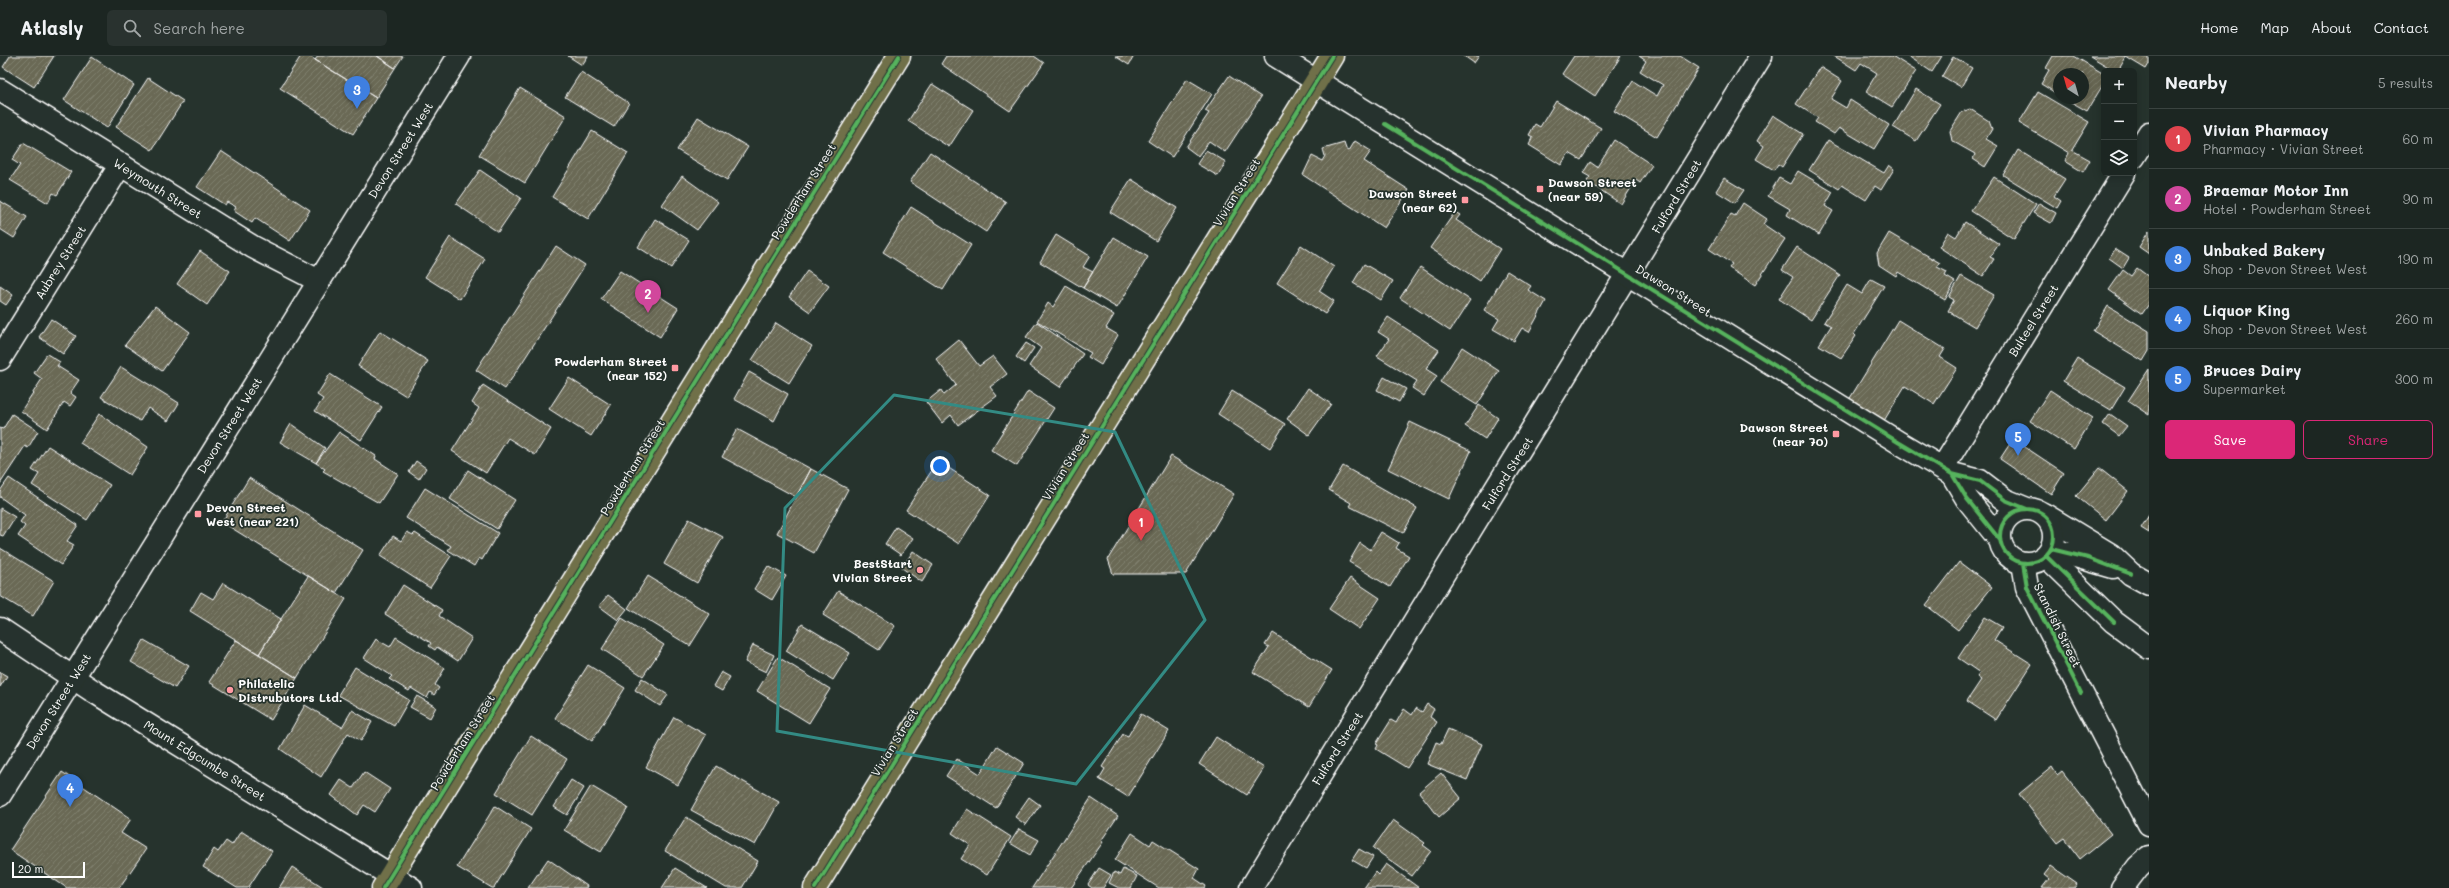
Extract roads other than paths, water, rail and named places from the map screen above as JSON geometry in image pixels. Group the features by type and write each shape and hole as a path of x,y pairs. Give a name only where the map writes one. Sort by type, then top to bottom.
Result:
{"main road":[{"name":"Powderham Street","path":"387,882 898,56"},
{"name":"Vivian Street","path":"815,888 1332,56"}],"street":[{"name":"Devon Street West","path":"0,795 459,56"},
{"name":"Dawson Street","path":"1276,56 1947,470 1980,481 2005,500 2036,512 2111,555 2140,579"},
{"name":"Fulford Street","path":"1252,888 1761,56"},
{"name":"Weymouth Street","path":"0,90 253,247 319,281"},
{"path":"2137,152 2149,133"},
{"name":"Aubrey Street","path":"0,359 121,164"},
{"name":"Bulteel Street","path":"1947,470 2122,176"},
{"name":"Dawson Street","path":"1947,470 1967,499 2000,540"},
{"path":"2019,510 2036,512 2054,531 2054,540 2048,552 2035,562 2023,563 2008,556 2000,540 2000,532 2006,518 2019,510"},
{"path":"2048,552 2088,558 2140,579"},
{"path":"2048,552 2114,622 2149,648"},
{"name":"Standish Street","path":"2023,563 2027,587 2149,824"},
{"name":"Mount Edgcumbe Street","path":"0,629 387,882 411,888"},
{"path":"2122,888 2138,867 2149,857"}],"place":[{"name":"Unbaked Bakery","path":"357,109"},
{"name":"Dawson Street (near 59)","path":"1540,189"},
{"name":"Dawson Street (near 62)","path":"1465,200"},
{"name":"Braemar Motor Inn","path":"648,313"},
{"name":"Powderham Street (near 152)","path":"675,368"},
{"name":"Dawson Street (near 70)","path":"1836,434"},
{"name":"Bruces Dairy","path":"2018,456"},
{"name":"Devon Street West (near 221)","path":"198,514"},
{"name":"Vivian Pharmacy","path":"1141,541"},
{"name":"BestStart Vivian Street","path":"920,570"},
{"name":"Philatelic Distrubutors Ltd.","path":"230,690"},
{"name":"Liquor King","path":"70,807"}]}
